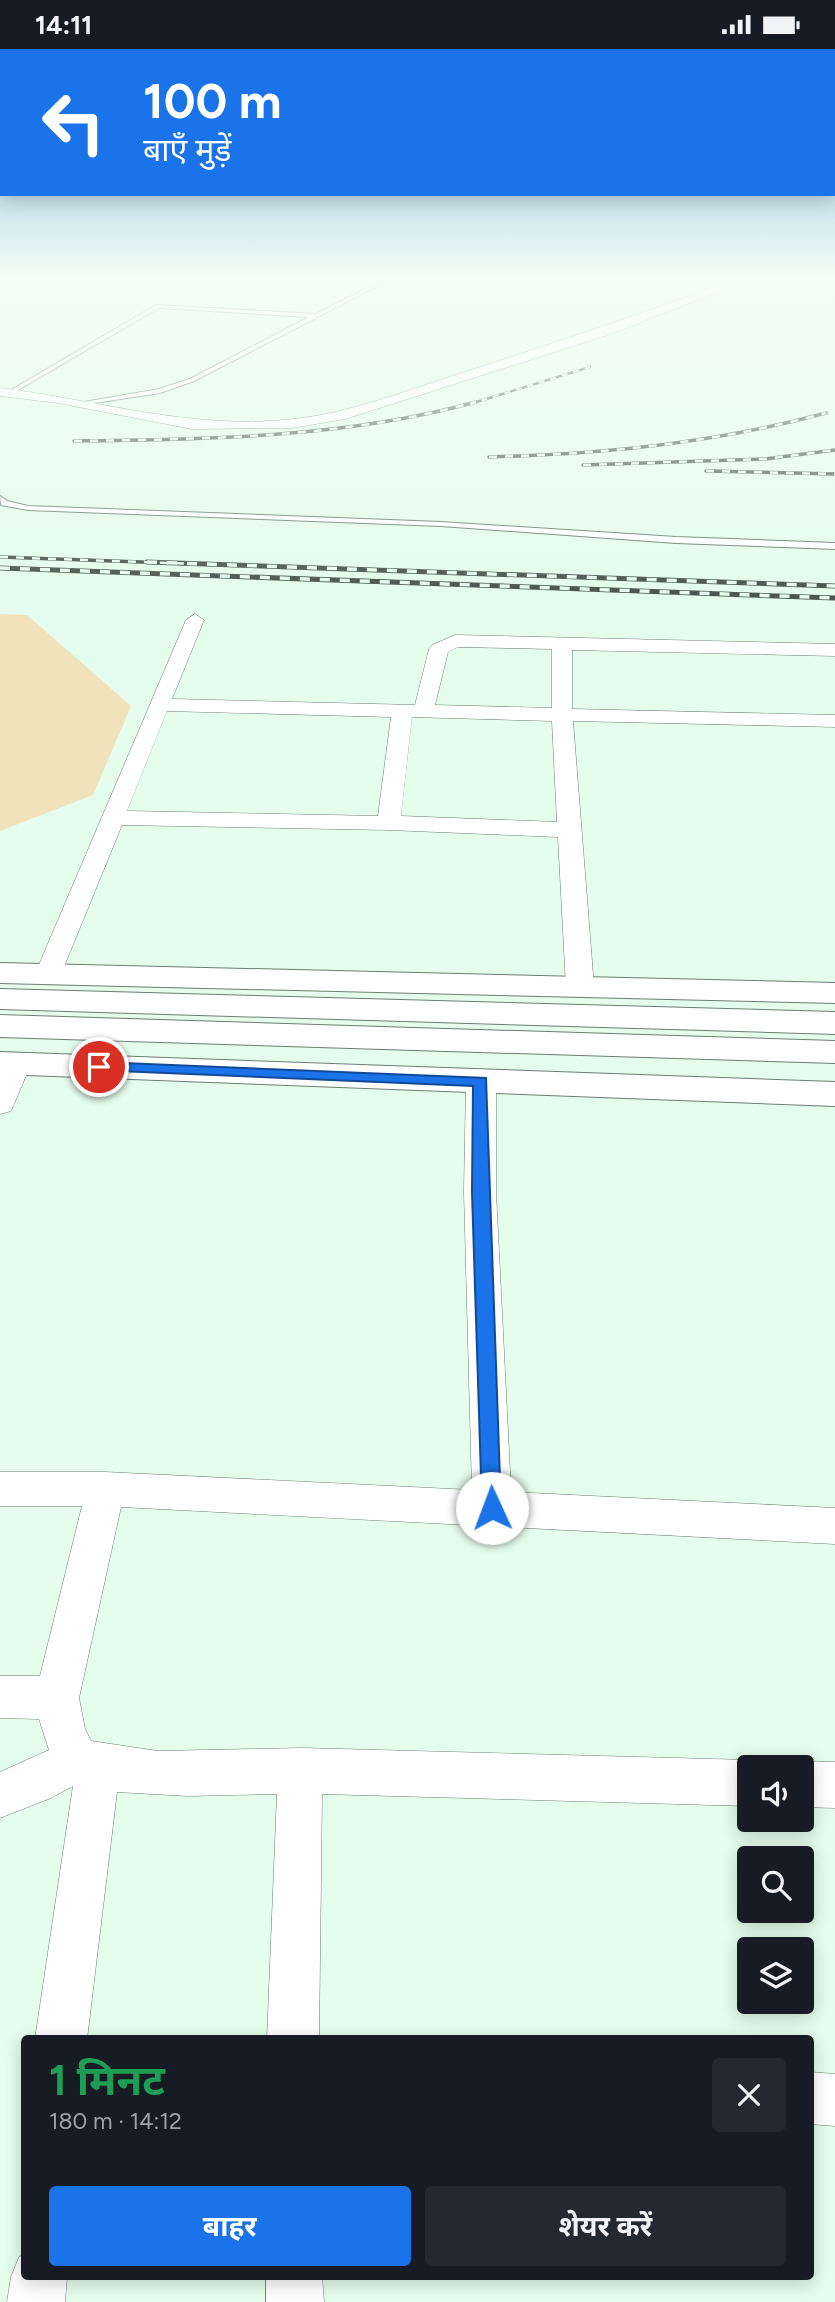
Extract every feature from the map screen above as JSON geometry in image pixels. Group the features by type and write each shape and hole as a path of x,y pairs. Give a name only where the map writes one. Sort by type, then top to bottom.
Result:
{"main road":[{"path":"0,973 835,993"},
{"path":"0,999 835,1023"},
{"path":"0,1026 835,1052"},
{"path":"8,1063 835,1094"}],"street":[{"path":"4,393 81,403 200,426 282,424 340,417 448,382"},
{"path":"48,974 195,620"},
{"path":"389,823 413,712 442,645 468,641 562,642 835,650"},
{"path":"562,642 562,716 580,987"},
{"path":"160,705 835,721"},
{"path":"113,818 389,823 569,830"},
{"path":"0,1104 8,1063"},
{"path":"481,1082 480,1192 492,1508"},
{"path":"0,1489 105,1489 835,1526"},
{"path":"61,2035 87,1764 63,1732 57,1698 105,1489"},
{"path":"0,1697 57,1698"},
{"path":"0,1795 87,1764 169,1772 300,1771 737,1783"},
{"path":"293,2035 300,1771"},
{"path":"814,1784 835,1785"},
{"path":"814,2098 835,2100"},
{"path":"36,2302 39,2280"},
{"path":"294,2280 295,2302"}],"lane":[{"path":"4,393 23,382"},
{"path":"81,403 160,391 186,382"},
{"path":"0,498 4,503 28,508 441,524 663,539 835,546"}],"shaded area":[{"path":"0,614 27,615 131,706 93,795 0,831"}],"railway":[{"path":"470,404 541,382"},
{"path":"74,441 226,437 327,430 426,414 476,402"},
{"path":"489,457 659,445 743,432 826,413"},
{"path":"583,465 765,459 835,450"},
{"path":"706,471 835,474"},
{"path":"0,557 197,564"},
{"path":"147,562 835,586"},
{"path":"0,568 835,598"}],"route":[{"path":"99,1067 481,1082 480,1192 492,1508"}]}
